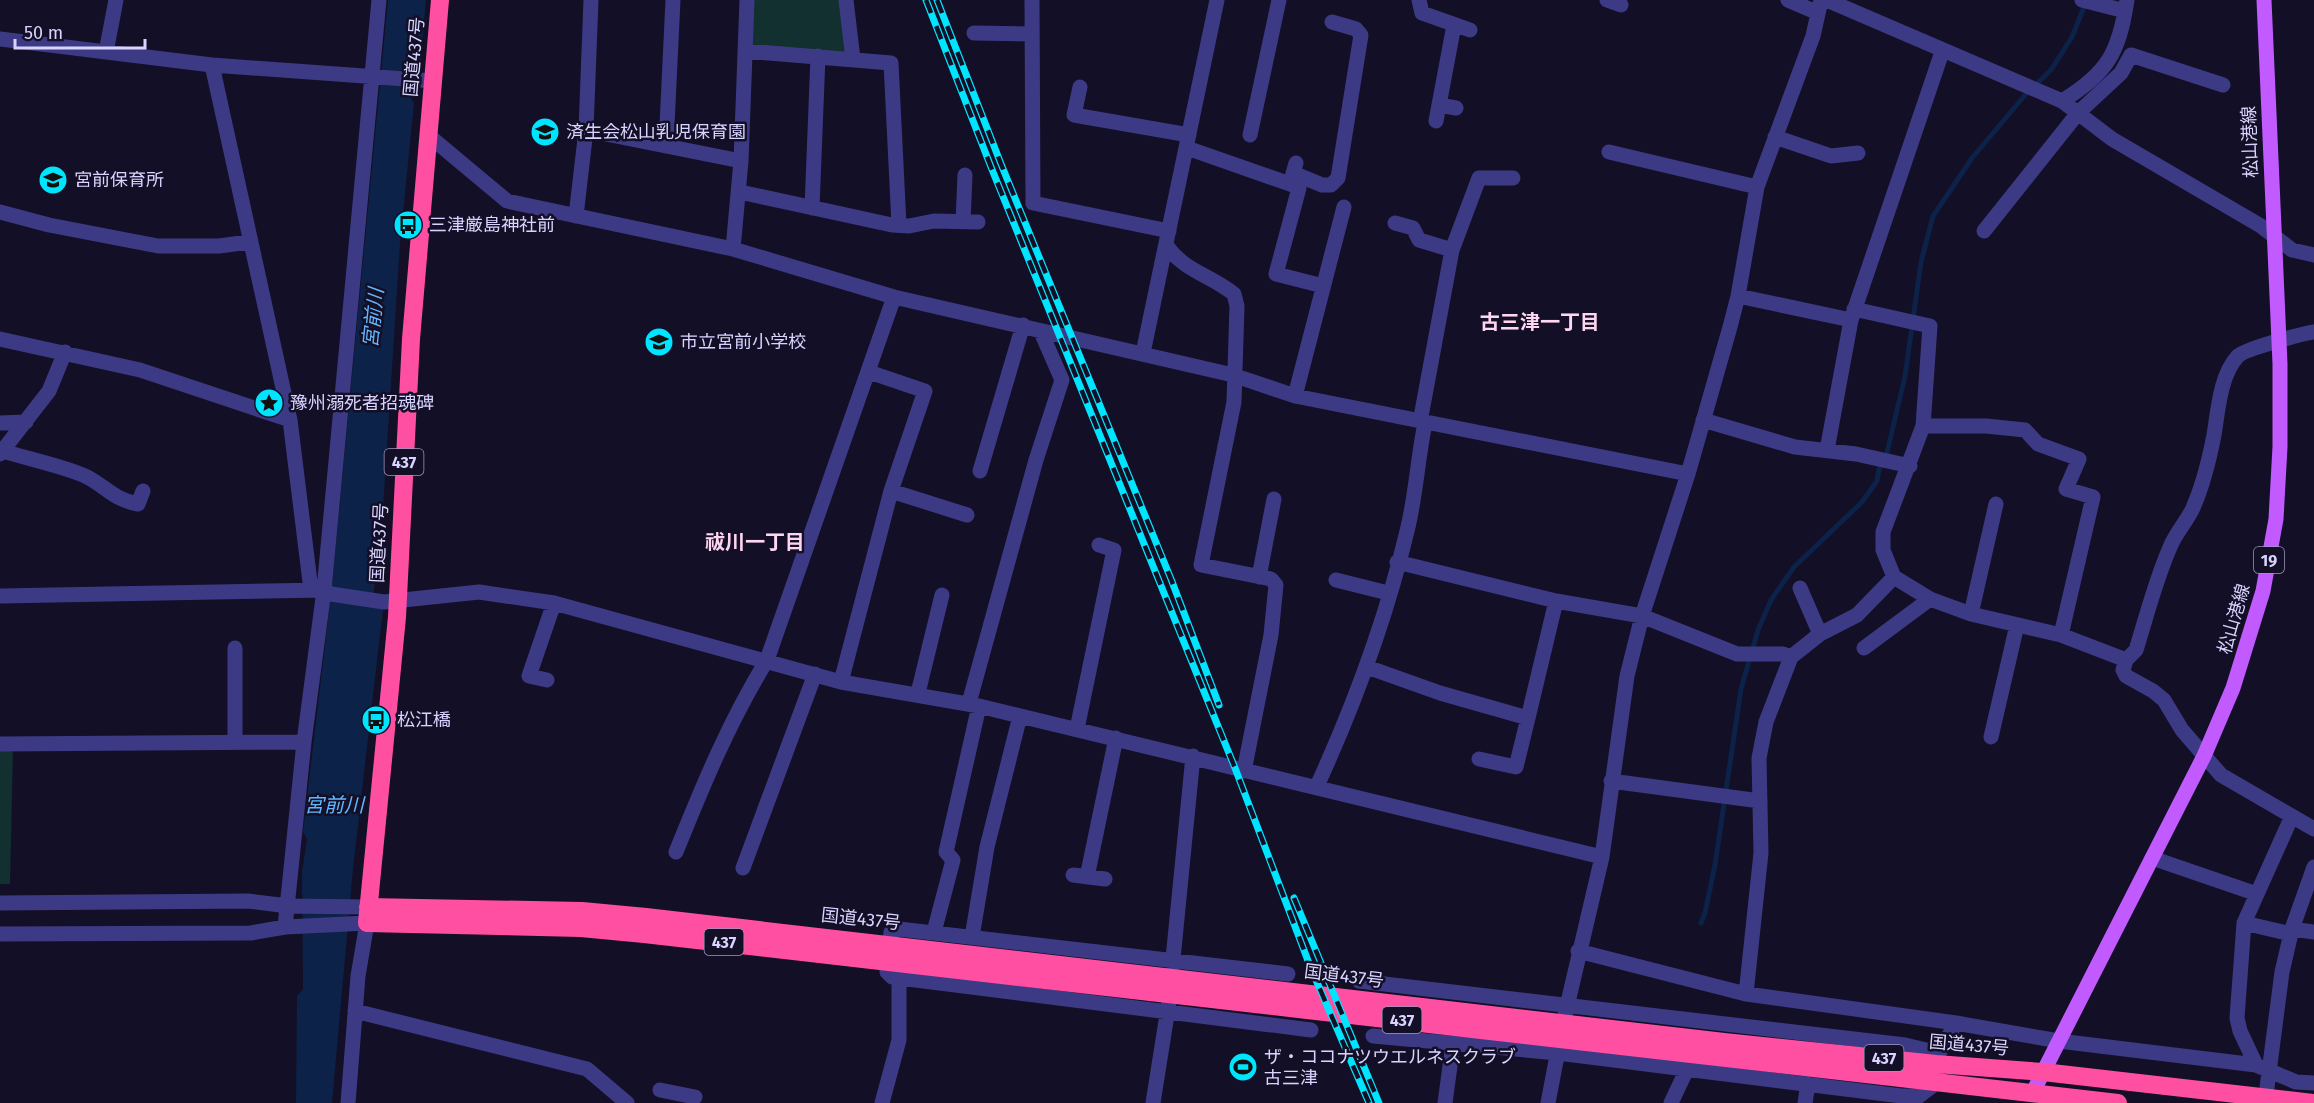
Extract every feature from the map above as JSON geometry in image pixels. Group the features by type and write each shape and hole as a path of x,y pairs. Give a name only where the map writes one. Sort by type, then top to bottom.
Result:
{"highway":[{"name":"国道437号","path":"440,0 426,81 428,135 391,601 363,915 580,928 888,952 1724,1049 1936,1083 2118,1103"},
{"name":"国道437号","path":"1724,1049 1938,1059 2265,1100 2314,1102"}],"main road":[{"name":"松山港線","path":"2032,1094 2204,756 2233,688 2250,638 2270,555 2276,519 2280,447 2279,342 2264,0"}],"street":[{"path":"106,52 116,0"},
{"path":"288,927 318,590 374,76 379,0"},
{"path":"576,216 586,130 591,0"},
{"path":"666,146 673,0"},
{"path":"733,249 740,192 747,0"},
{"path":"846,0 853,59"},
{"path":"1032,0 1033,203 1167,238"},
{"path":"1143,353 1217,0"},
{"path":"1250,135 1279,0"},
{"path":"1419,0 1422,13 1470,30"},
{"path":"1788,0 1821,4 2062,101 2112,139 2274,234 2292,250 2314,255"},
{"path":"2062,101 2095,76 2111,60 2120,38 2126,5 2082,0"},
{"path":"1548,1103 1578,951 1602,857 1627,676 1642,616 1688,474 1738,296 1756,187 1812,36 1821,4"},
{"path":"1080,87 1074,114 1188,142 1293,173 1322,185 1331,185 1338,178 1361,47 1361,35 1356,28 1332,22"},
{"path":"1436,121 1454,25"},
{"path":"974,33 1032,34"},
{"path":"0,39 212,65 426,81"},
{"path":"745,51 891,63 900,225"},
{"path":"1827,450 1853,315 1942,52"},
{"path":"1984,231 2078,113 2121,73 2131,55 2223,85"},
{"path":"812,208 818,56"},
{"path":"212,65 249,242 290,420 318,590"},
{"path":"1439,105 1456,108"},
{"path":"586,130 741,161"},
{"path":"428,135 507,201 733,249 894,297 1233,375 1295,396 1688,474"},
{"path":"1775,137 1831,156 1858,153"},
{"path":"1609,152 1756,187"},
{"path":"1293,173 1299,188 1276,274 1323,286"},
{"path":"740,192 900,225 934,221 970,222 965,175"},
{"path":"1317,786 1345,724 1366,666 1408,526 1452,250 1455,250 1479,178 1513,178"},
{"path":"1295,396 1344,207"},
{"path":"0,212 49,225 158,246 219,246 249,242"},
{"path":"1395,223 1413,228 1419,240 1452,250"},
{"path":"1167,238 1176,260 1234,294 1237,306 1233,375 1236,381 1234,402 1200,565 1271,579 1276,585 1277,594 1244,771"},
{"path":"1738,296 1930,326 1923,426 1910,466 1883,532 1883,550 1894,577 1930,599 1971,614 2061,635 2126,660"},
{"path":"676,852 714,757 738,706 767,660 894,297"},
{"path":"980,471 1023,325"},
{"path":"934,932 953,860 946,852 974,705 1036,460 1062,380 1041,332"},
{"path":"2314,332 2294,335 2279,342 2248,350 2238,355 2231,366 2222,393 2207,472 2191,510 2171,545 2136,650 2126,660 2123,670 2126,676 2164,700 2182,730 2221,775 2314,829"},
{"path":"0,339 140,370 290,420"},
{"path":"65,352 49,391 1,453 88,477 100,488 128,502 138,504 142,491"},
{"path":"841,682 891,491 925,391 869,372"},
{"path":"1703,420 1795,447 1827,450 1910,466"},
{"path":"0,423 26,422"},
{"path":"1923,426 1986,426 2025,430 2038,444 2079,459 2066,489 2093,497 2061,635"},
{"path":"891,491 967,515"},
{"path":"1259,577 1274,499"},
{"path":"1971,614 1996,504"},
{"path":"1077,729 1114,550 1099,545"},
{"path":"1397,562 1556,602 1642,616 1737,654 1783,654 1791,657"},
{"path":"1746,994 1761,853 1759,758 1764,730 1791,657 1820,634 1857,615 1894,577"},
{"path":"1336,580 1388,593"},
{"path":"1800,588 1820,634"},
{"path":"0,596 318,590 331,594 391,601 479,592 554,603 841,682 918,693 974,705 1193,756 1244,771 1317,786 1602,857"},
{"path":"918,693 942,595"},
{"path":"1864,648 1930,599"},
{"path":"1479,759 1516,767 1556,602"},
{"path":"547,680 529,675 554,603"},
{"path":"1991,737 2017,625"},
{"path":"235,648 235,742"},
{"path":"1366,666 1440,693 1528,718"},
{"path":"743,868 815,674"},
{"path":"972,937 987,847 1020,716"},
{"path":"1105,879 1080,876 1116,738"},
{"path":"0,744 304,742"},
{"path":"1153,1103 1168,1010 1193,756"},
{"path":"1611,781 1760,801"},
{"path":"2262,1069 2240,1031 2237,1018 2244,923 2292,816"},
{"path":"2152,858 2257,894"},
{"path":"2265,1100 2262,1069 2282,972 2291,931 2314,867"},
{"path":"0,903 248,901 363,915"},
{"path":"0,934 251,933 363,915"},
{"path":"348,1103 363,915"},
{"path":"2244,923 2291,931 2314,932"},
{"path":"1287,974 898,929 891,932 887,972 892,977 899,978 1168,1010 1311,1030"},
{"path":"1578,951 1746,994 2262,1069 2296,1082 2314,1083"},
{"path":"882,1103 899,1040 899,978"},
{"path":"1359,981 1905,1045 1938,1059"},
{"path":"355,1011 587,1069 627,1103"},
{"path":"1373,1036 1558,1053 1919,1096 1936,1083 1938,1059 1956,1023"},
{"path":"1445,1103 1453,1044"},
{"path":"1671,1103 1688,1069"},
{"path":"1805,1103 1808,1084"},
{"path":"660,1090 685,1098"}],"green space":[{"path":"752,0 841,0 847,54 749,46"},
{"path":"0,749 13,749 10,884 0,884"}],"water":[{"name":"宮前川","path":"388,0 426,0 421,59 413,72 410,97 414,103 400,244 379,571 375,579 373,601 383,609 353,869 332,1103 296,1103 297,996 303,989 302,872 307,839 303,832 331,594"}],"waterway":[{"path":"1701,923 1715,865 1741,689 1758,630 1771,600 1794,567 1862,502 1877,481 1879,469 1885,461 1905,376 1921,262 1933,216 1972,158 2026,94 2051,70 2072,37 2086,2"}],"railway":[{"path":"926,0 991,167 1235,768 1310,966 1369,1103"},
{"path":"937,0 1001,164 1171,579 1219,705"},
{"path":"1294,898 1379,1103"}],"place":[{"name":"済生会松山乳児保育園","path":"545,132"},
{"name":"宮前保育所","path":"53,180"},
{"name":"三津厳島神社前","path":"408,225"},
{"name":"市立宮前小学校","path":"659,342"},
{"name":"豫州溺死者招魂碑","path":"269,403"},
{"name":"松江橋","path":"376,720"},
{"name":"ザ・ココナツウエルネスクラブ 古三津","path":"1243,1067"}],"district":[{"name":"古三津一丁目","path":"1540,322"},
{"name":"祓川一丁目","path":"755,542"}]}
